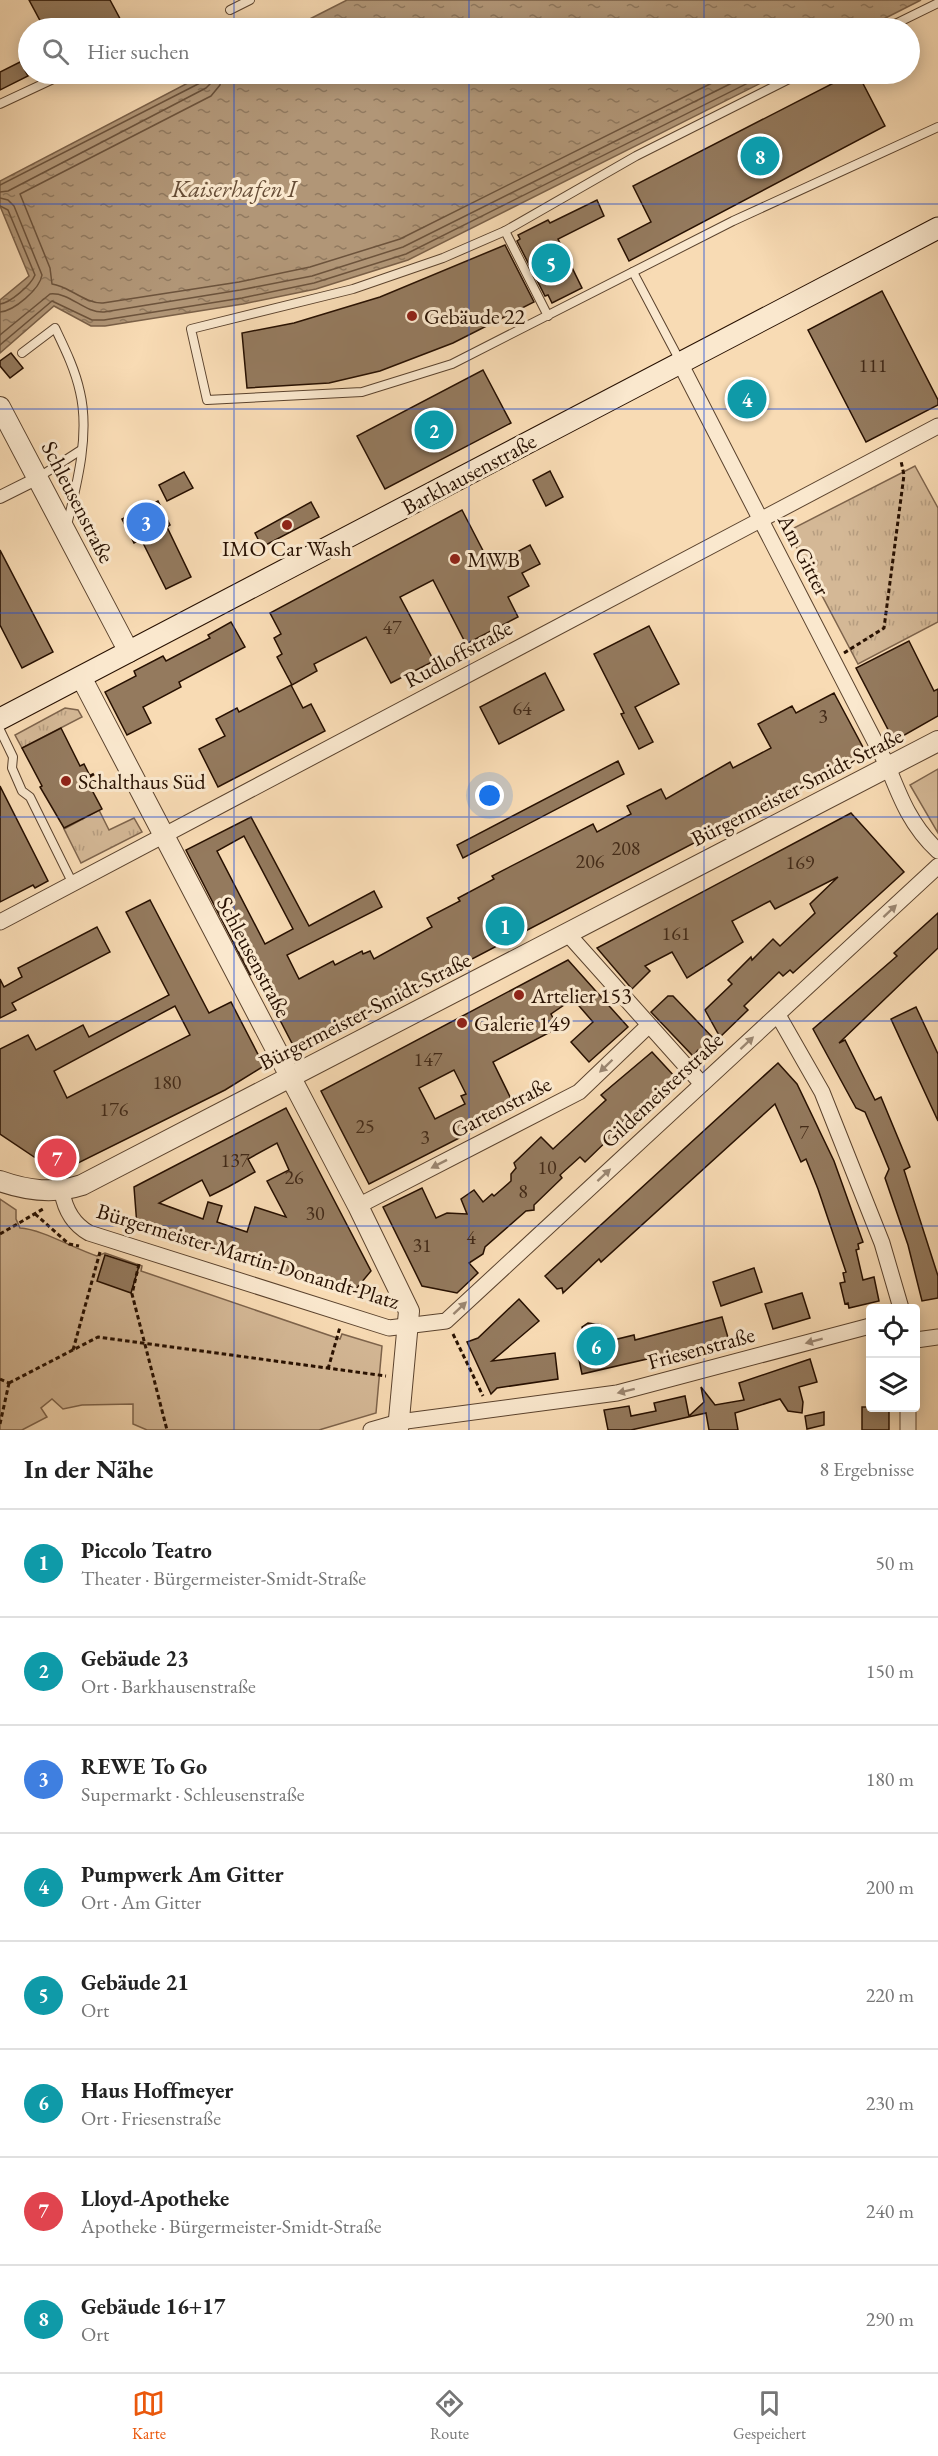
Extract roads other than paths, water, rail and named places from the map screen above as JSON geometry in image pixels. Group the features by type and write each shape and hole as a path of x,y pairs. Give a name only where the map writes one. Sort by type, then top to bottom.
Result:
{"main road":[{"name":"Barkhausenstraße","path":"0,719 938,228"}],"street":[{"name":"Am Gitter","path":"680,363 888,767 904,809 921,835 938,850"},
{"name":"Schleusenstraße","path":"0,407 129,652"},
{"name":"Rudloffstraße","path":"0,922 938,426"},
{"path":"0,498 38,477"},
{"name":"Schleusenstraße","path":"81,677 358,1206 409,1311 398,1426"},
{"name":"Bürgermeister-Smidt-Straße","path":"0,1181 36,1190 62,1192 82,1185 938,741"},
{"name":"Gildemeisterstraße","path":"407,1326 446,1321 938,866"},
{"path":"567,933 702,1084"},
{"path":"777,1015 822,1092 882,1243 900,1304"},
{"name":"Gartenstraße","path":"358,1206 579,1092 648,1026"},
{"name":"Bürgermeister-Martin-Donandt-Platz","path":"62,1192 65,1206 71,1217 89,1233 389,1328 407,1326"},
{"name":"Friesenstraße","path":"398,1426 617,1394 866,1327"},
{"path":"920,1339 938,1336"},
{"path":"908,1412 908,1430"},
{"path":"371,1430 398,1426"}],"lane":[{"path":"230,10 250,0"},
{"path":"907,18 938,3"},
{"path":"0,104 43,84"},
{"path":"779,84 636,156 505,231 443,258 353,290 191,329 207,400 362,392 452,364 733,221 938,127"},
{"path":"505,231 548,316"},
{"path":"633,272 680,363"},
{"path":"22,353 55,328 70,358 81,394 81,450 78,477 66,532"},
{"path":"38,477 81,450"},
{"path":"0,730 13,757 12,768 22,791 30,797 73,884"}],"water":[{"path":"347,0 921,0 886,18 312,18"},
{"name":"Kaiserhafen I","path":"186,84 759,84 408,260 316,289 243,304 105,326 91,326 54,306 0,353 0,300 29,276 0,206 0,181"}],"place":[{"name":"Gebäude 16+17","path":"760,156"},
{"name":"Gebäude 21","path":"551,263"},
{"name":"Gebäude 22","path":"412,316"},
{"name":"Pumpwerk Am Gitter","path":"747,399"},
{"name":"Gebäude 23","path":"434,430"},
{"name":"REWE To Go","path":"146,522"},
{"name":"IMO Car Wash","path":"287,525"},
{"name":"MWB","path":"455,559"},
{"name":"Schalthaus Süd","path":"66,781"},
{"name":"Piccolo Teatro","path":"505,926"},
{"name":"Artelier 153","path":"519,995"},
{"name":"Galerie 149","path":"462,1023"},
{"name":"Lloyd-Apotheke","path":"57,1158"},
{"name":"Haus Hoffmeyer","path":"596,1346"}]}
